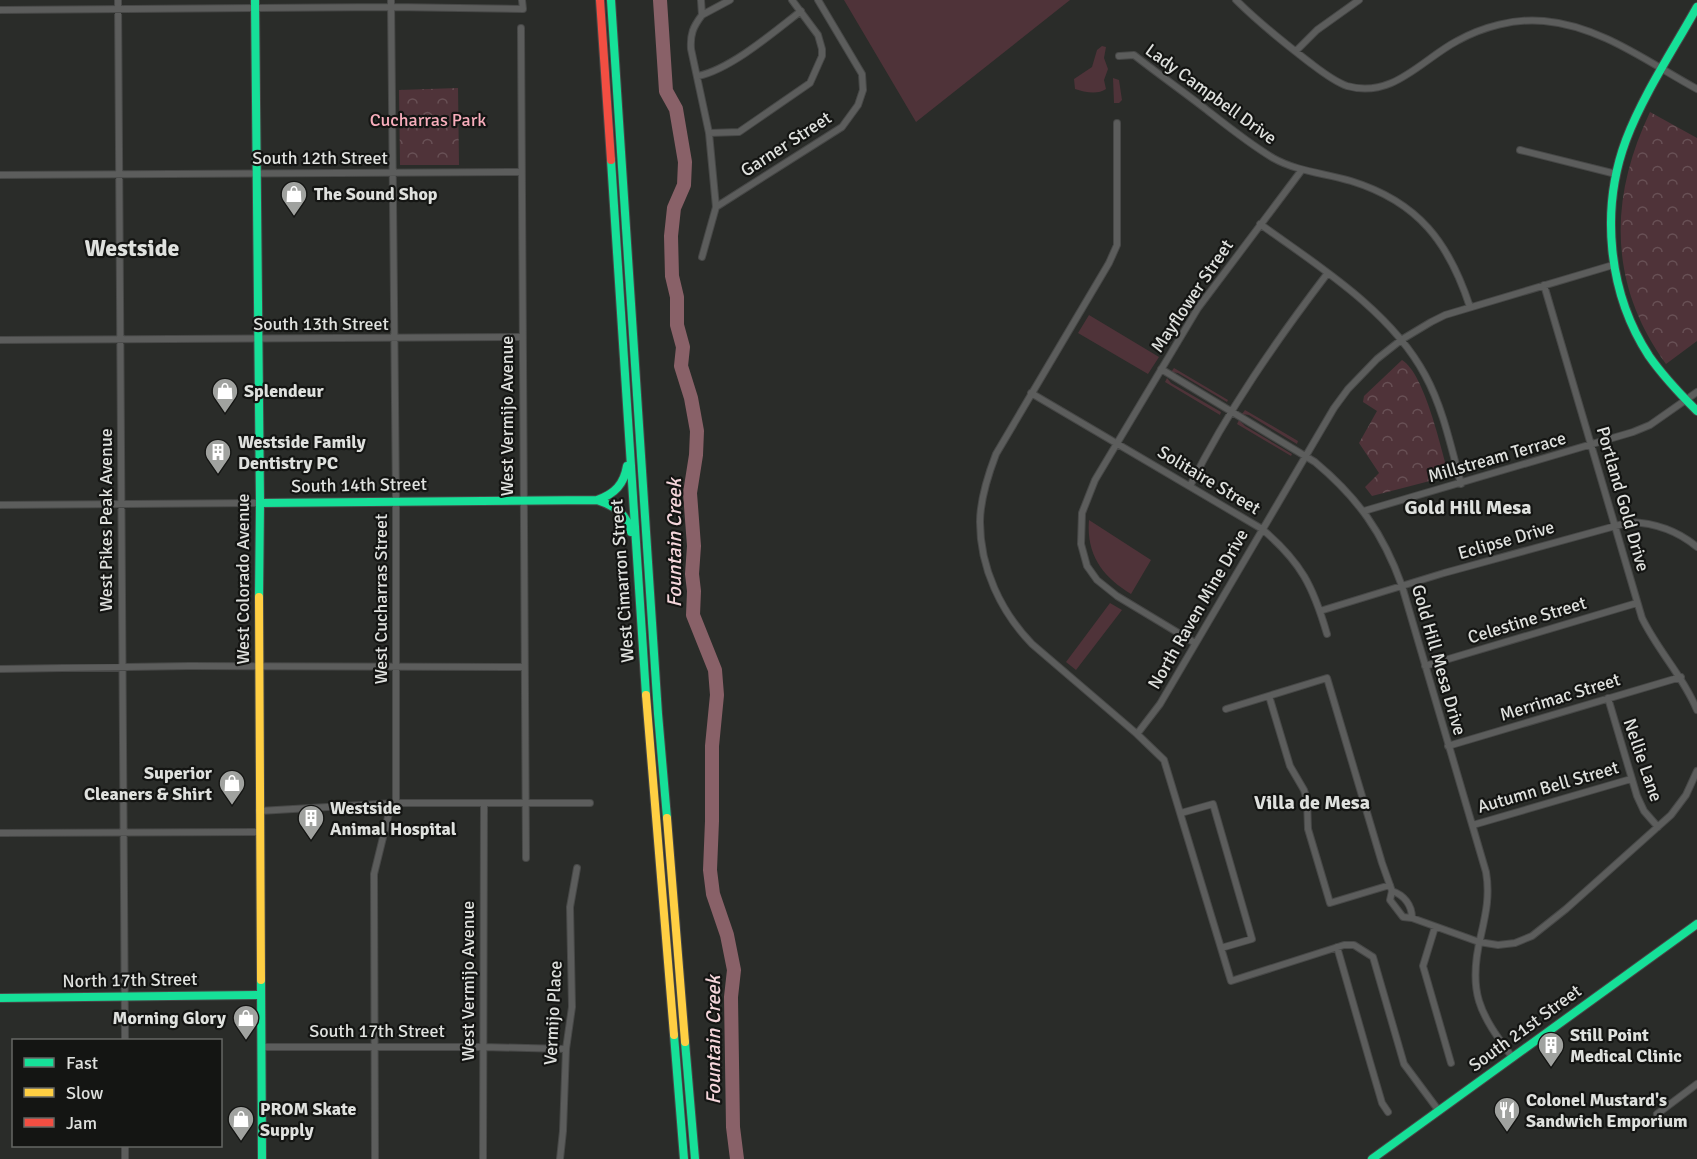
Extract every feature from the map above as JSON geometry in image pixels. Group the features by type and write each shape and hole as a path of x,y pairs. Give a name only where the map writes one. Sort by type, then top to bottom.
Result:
{"main road":[{"name":"West Cimarron Street","path":"600,0 650,753 684,1159"},
{"name":"West Cimarron Street","path":"611,0 660,735 695,1159"},
{"name":"West Colorado Avenue","path":"256,4 262,1159"},
{"path":"1697,7 1631,128 1616,174 1610,231 1613,265 1622,300 1632,326 1645,350 1664,376 1697,411"},
{"path":"597,500 614,493 624,481 628,465 629,424"},
{"path":"597,500 619,509 627,519 633,538 639,580"},
{"name":"South 14th Street","path":"260,503 597,500"},
{"name":"South 21st Street","path":"1372,1159 1697,924"},
{"name":"North 17th Street","path":"0,998 261,995"}],"street":[{"name":"West Pikes Peak Avenue","path":"118,0 124,1039"},
{"path":"0,10 256,4 391,4 523,9 522,0"},
{"name":"Garner Street","path":"701,0 702,15 693,26 690,37 709,133 716,207 702,257"},
{"path":"702,15 730,0"},
{"path":"709,133 739,132 810,83 822,56 822,49 818,35 792,0"},
{"name":"Garner Street","path":"716,207 842,127 858,105 863,90 862,74 818,0"},
{"path":"1236,0 1263,26 1335,81 1348,86 1375,88 1389,85 1405,78 1455,41 1471,34 1507,23 1544,21 1579,27 1597,34 1697,89"},
{"path":"1296,51 1317,30 1359,0"},
{"name":"West Cucharras Street","path":"375,1159 374,874 389,813 396,802 394,173 391,4"},
{"path":"698,76 709,74 722,67 769,36 801,11"},
{"name":"West Vermijo Avenue","path":"521,28 526,858"},
{"name":"Lady Campbell Drive","path":"1119,56 1134,55 1275,159 1301,171 1350,180 1381,192 1406,207 1425,224 1455,265 1470,308"},
{"path":"1117,123 1117,245 1109,263 996,454 985,484 980,522 984,557 997,597 1019,631 1032,644 1164,760 1182,813 1231,981 1337,947 1354,945 1373,957 1404,1064 1439,1111"},
{"path":"1520,150 1616,174"},
{"name":"Mayflower Street","path":"1196,643 1102,586 1087,566 1081,544 1082,513 1089,490 1198,308 1301,171"},
{"name":"South 12th Street","path":"0,175 521,172"},
{"path":"1260,224 1370,307 1415,358 1434,395 1461,484"},
{"name":"North Raven Mine Drive","path":"1137,734 1160,704 1262,529 1348,389 1377,359 1401,340 1445,315 1613,265"},
{"path":"1190,486 1275,342 1327,274"},
{"name":"Portland Gold Drive","path":"1544,285 1642,618 1656,643 1681,677 1697,710"},
{"name":"South 13th Street","path":"0,340 522,337"},
{"name":"Gold Hill Mesa Drive","path":"1161,369 1306,456 1333,477 1364,511 1388,549 1402,586 1489,885 1487,914 1479,942 1475,975 1477,997 1490,1027 1513,1058"},
{"name":"Millstream Terrace","path":"1364,511 1590,446 1650,425 1697,392"},
{"name":"Solitaire Street","path":"1031,393 1262,529 1286,550 1310,585 1327,634"},
{"name":"South 14th Street","path":"0,505 260,503"},
{"name":"Eclipse Drive","path":"1320,611 1630,522 1670,530 1697,548"},
{"name":"Celestine Street","path":"1425,666 1637,603"},
{"path":"0,669 258,666 525,667"},
{"name":"Merrimac Street","path":"1448,746 1681,677"},
{"path":"1226,709 1327,678 1391,888 1390,900 1403,917 1412,918 1479,942 1506,945 1532,936 1658,827 1679,805 1697,771"},
{"path":"1269,696 1290,766 1307,800 1308,829 1330,903 1391,888 1401,894 1412,909 1412,918"},
{"name":"Nellie Lane","path":"1608,698 1631,779 1644,811 1658,827"},
{"name":"Autumn Bell Street","path":"1473,825 1631,779"},
{"path":"259,811 396,802 590,803"},
{"name":"West Vermijo Avenue","path":"483,1159 484,803"},
{"path":"1182,813 1213,804 1252,939 1221,948"},
{"path":"0,833 259,832"},
{"name":"Vermijo Place","path":"560,1159 566,1049 572,1007 570,908 577,868"},
{"path":"1435,927 1423,966 1451,1063"},
{"path":"1337,947 1382,1103 1388,1112"},
{"name":"South 17th Street","path":"261,1047 566,1049"},
{"path":"1657,1114 1697,1084"}],"green space":[{"path":"844,0 1070,0 916,122"},
{"path":"1102,46 1106,47 1104,58 1108,69 1104,80 1106,89 1087,92 1075,89 1074,79 1092,67 1097,50"},
{"path":"1113,78 1119,80 1122,100 1119,103 1114,103"},
{"name":"Cucharras Park","path":"458,88 459,165 400,165 399,90"},
{"path":"1650,112 1697,138 1697,341 1666,364 1647,334 1633,303 1625,272 1621,240 1622,208 1627,176"},
{"path":"1089,315 1159,357 1148,374 1078,333"},
{"path":"1402,360 1418,380 1425,396 1449,476 1372,496 1365,487 1379,473 1359,443 1377,411 1363,402 1364,396"},
{"path":"1174,368 1228,400 1227,402 1178,373 1171,372"},
{"path":"1167,378 1171,383 1221,412 1220,415 1165,382"},
{"path":"1245,410 1298,441 1297,444 1249,415 1242,414"},
{"path":"1239,420 1245,426 1292,454 1291,456 1237,424"},
{"path":"1089,520 1151,560 1131,594 1112,580 1098,564 1090,544"},
{"path":"1110,603 1122,610 1076,670 1066,662"}],"waterway":[{"name":"Fountain Creek","path":"660,0 666,91 676,109 685,162 684,185 674,208 671,236 672,276 677,297 677,325 683,347 681,366 691,398 697,431 690,493 694,546 693,615 715,670 717,695 712,746 710,870 713,894 727,935 734,970 731,997 733,1127 737,1159"}],"traffic: fast":[{"path":"255,0 259,597"},
{"path":"611,0 658,714 667,818"},
{"path":"1697,7 1650,89 1626,140 1613,194 1611,222 1612,251 1617,278 1624,306 1635,332 1654,363 1697,411"},
{"path":"611,160 646,695"},
{"path":"597,500 609,495 618,487 624,478 627,466"},
{"path":"260,503 597,500"},
{"path":"597,500 619,511 631,532"},
{"path":"1372,1159 1697,924"},
{"path":"261,980 262,1159"},
{"path":"0,998 261,995"},
{"path":"674,1035 684,1159"},
{"path":"685,1042 695,1159"}],"traffic: slow":[{"path":"259,597 261,980"},
{"path":"646,695 674,1035"},
{"path":"667,818 685,1042"}],"traffic: jam":[{"path":"600,0 611,160"}],"place":[{"name":"The Sound Shop","path":"294,217"},
{"name":"Splendeur","path":"225,414"},
{"name":"Westside Family Dentistry PC","path":"218,475"},
{"name":"Superior Cleaners & Shirt","path":"232,806"},
{"name":"Westside Animal Hospital","path":"311,841"},
{"name":"Morning Glory","path":"246,1041"},
{"name":"Still Point Medical Clinic","path":"1551,1068"},
{"name":"Colonel Mustard's Sandwich Emporium","path":"1507,1133"},
{"name":"PROM Skate Supply","path":"241,1142"}],"district":[{"name":"Westside","path":"132,248"},
{"name":"Gold Hill Mesa","path":"1468,507"},
{"name":"Villa de Mesa","path":"1312,802"}]}
